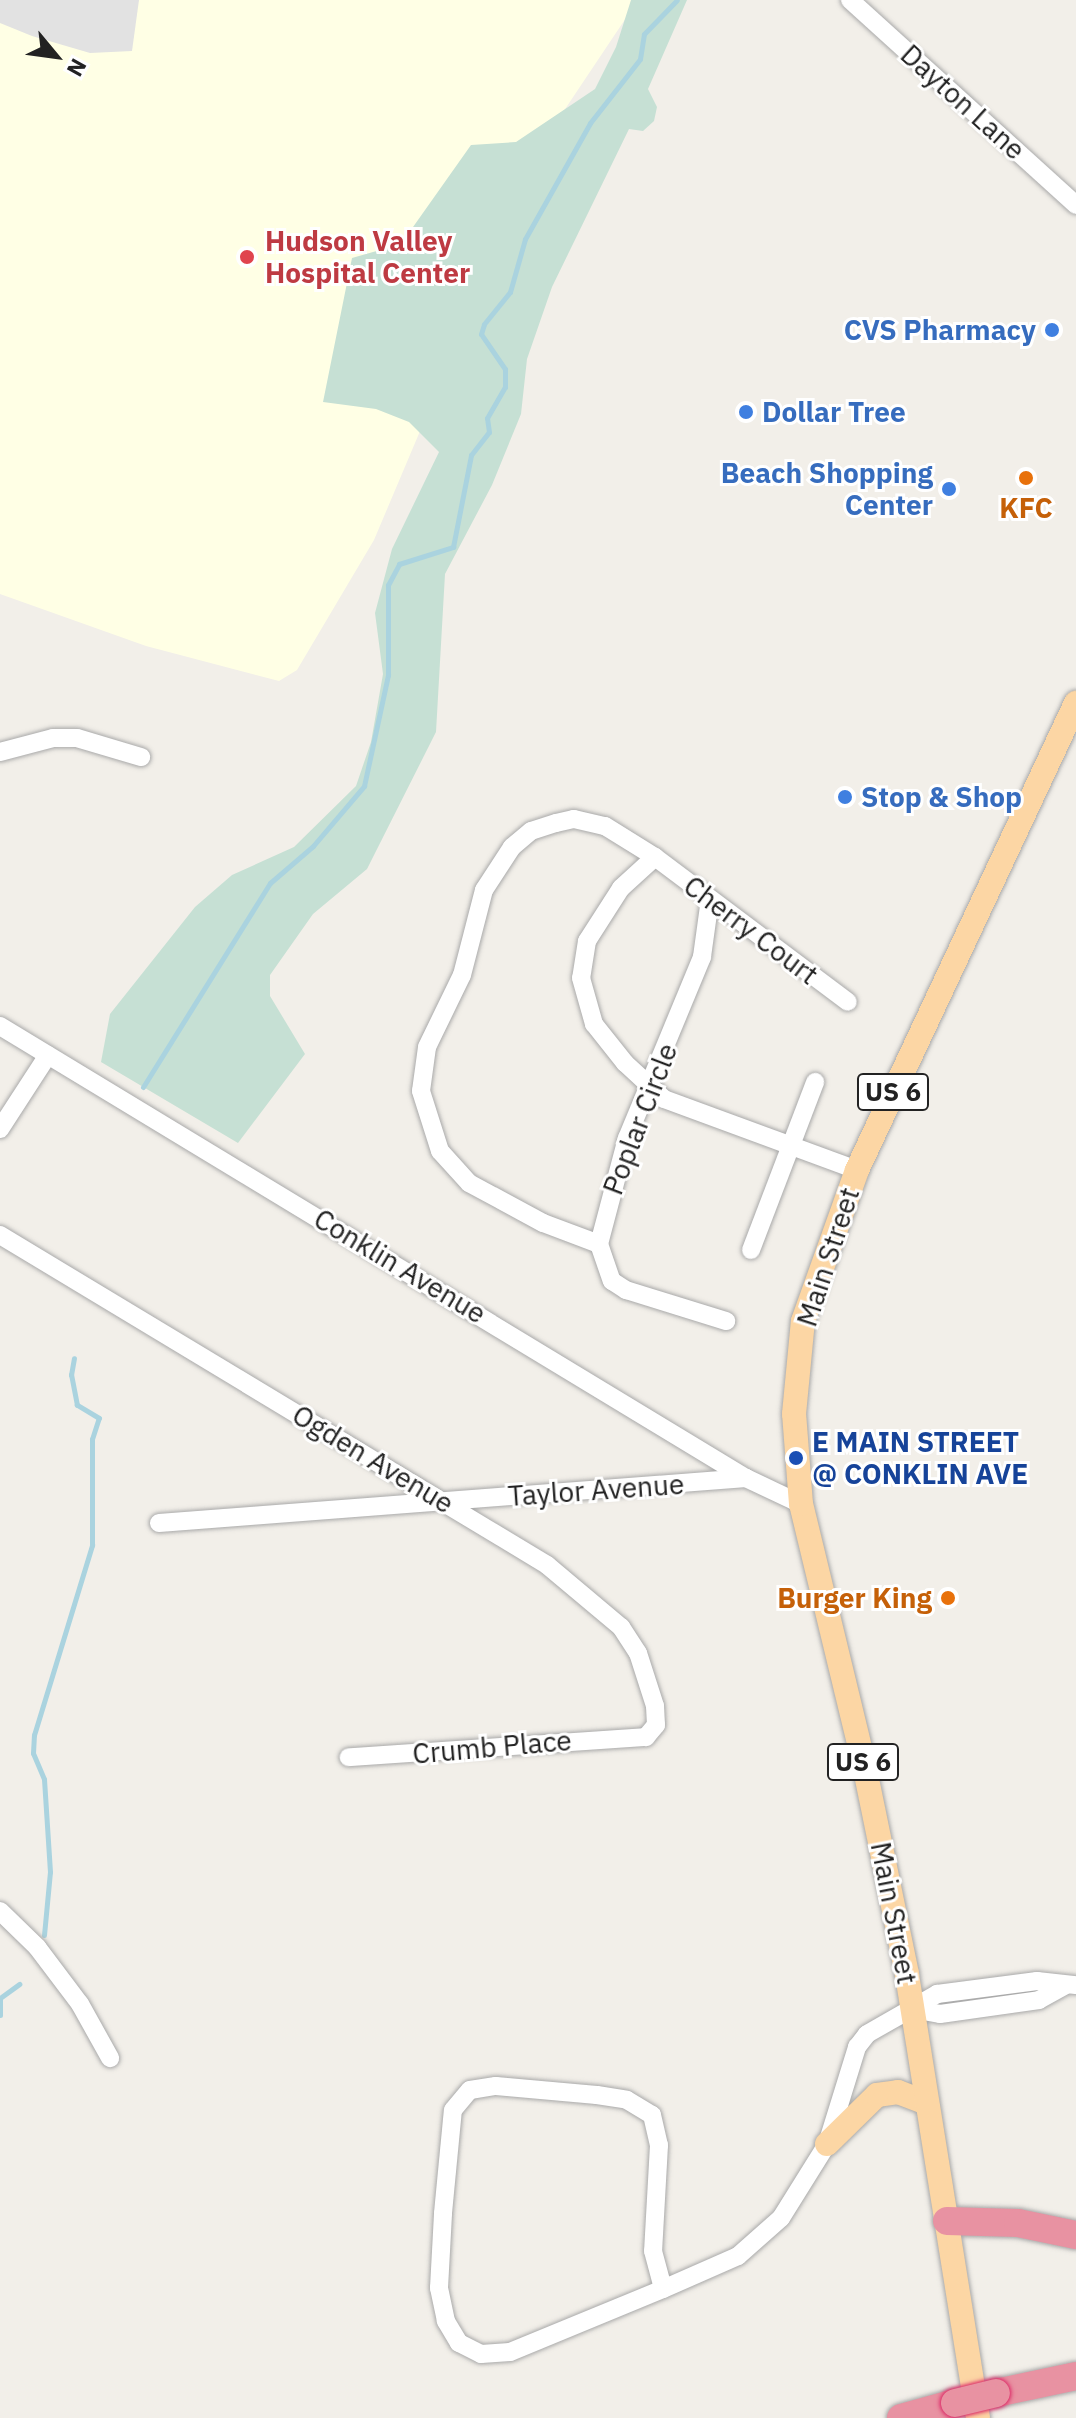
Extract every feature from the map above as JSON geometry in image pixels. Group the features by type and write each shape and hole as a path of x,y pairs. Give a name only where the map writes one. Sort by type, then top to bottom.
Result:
{"highway":[{"path":"947,2221 1018,2223 1076,2235"},
{"path":"980,2409 1076,2376"},
{"path":"901,2418 1076,2395"}],"main road":[{"name":"Main Street","path":"980,2409 912,2009 863,1760 801,1504 794,1414 803,1321 857,1170 1076,703"},
{"path":"827,2144 877,2095 898,2092 927,2103"}],"street":[{"name":"Dayton Lane","path":"850,0 1076,205"},
{"path":"0,752 29,742 77,738 141,757"},
{"path":"726,1321 626,1290 612,1281 599,1244 498,1200 451,1168 432,1131 421,1091 422,1064 462,975 484,890 512,847 531,831 574,819 605,826 655,857 621,888 594,924 581,978 594,1024 651,1088 690,1111 857,1170"},
{"name":"Cherry Court","path":"655,857 848,1002"},
{"name":"Poplar Circle","path":"599,1244 617,1166 702,957 710,899"},
{"name":"Conklin Avenue","path":"0,1026 746,1478 801,1504"},
{"path":"0,1129 48,1055"},
{"path":"751,1250 787,1146 815,1082"},
{"name":"Ogden Avenue","path":"0,1235 547,1565 621,1627 638,1653 655,1706 653,1732 634,1737"},
{"name":"Taylor Avenue","path":"159,1523 746,1478"},
{"name":"Crumb Place","path":"349,1757 634,1737"},
{"path":"0,1911 55,1970 110,2058"},
{"path":"663,2289 653,2251 659,2145 652,2115 627,2100 597,2095 496,2086 460,2097 453,2110 439,2288 450,2334 459,2343 481,2354 510,2352 663,2289 738,2256 762,2240 827,2144 857,2047 882,2023 937,1994 1037,1981 1070,1986"}],"shaded area":[{"name":"Hudson Valley Hospital Center","path":"0,0 638,0 541,145 374,540 297,670 279,681 146,646 0,594"},
{"path":"0,0 139,0 132,51 90,53 32,36 0,23"},
{"path":"631,0 687,0 648,89 657,107 654,121 643,131 629,129 552,287 527,359 521,414 492,485 445,574 436,732 367,869 313,914 270,975 270,996 305,1054 238,1143 101,1062 110,1014 195,907 232,875 294,847 356,786 371,742 383,674 375,613 392,549 439,452 409,422 376,409 323,402 352,258 401,244 471,145 516,142 595,89 616,47"}],"waterway":[{"path":"143,1087 270,883 313,846 364,786 388,675 388,585 399,564 453,547 471,455 489,432 487,418 505,387 505,369 481,334 484,324 510,292 525,239 590,123 640,59 644,34 677,0"},
{"path":"44,1935 50,1872 44,1779 33,1753 34,1735 92,1545 92,1439 99,1418 77,1405 71,1375 74,1358"},
{"path":"0,2015 0,1998 19,1984"}],"place":[{"name":"Hudson Valley Hospital Center","path":"247,257"},
{"name":"CVS Pharmacy","path":"1052,330"},
{"name":"Dollar Tree","path":"746,412"},
{"name":"KFC","path":"1026,478"},
{"name":"Beach Shopping Center","path":"949,489"},
{"name":"Stop & Shop","path":"845,797"},
{"name":"E MAIN STREET @ CONKLIN AVE","path":"796,1458"},
{"name":"Burger King","path":"948,1598"}]}
